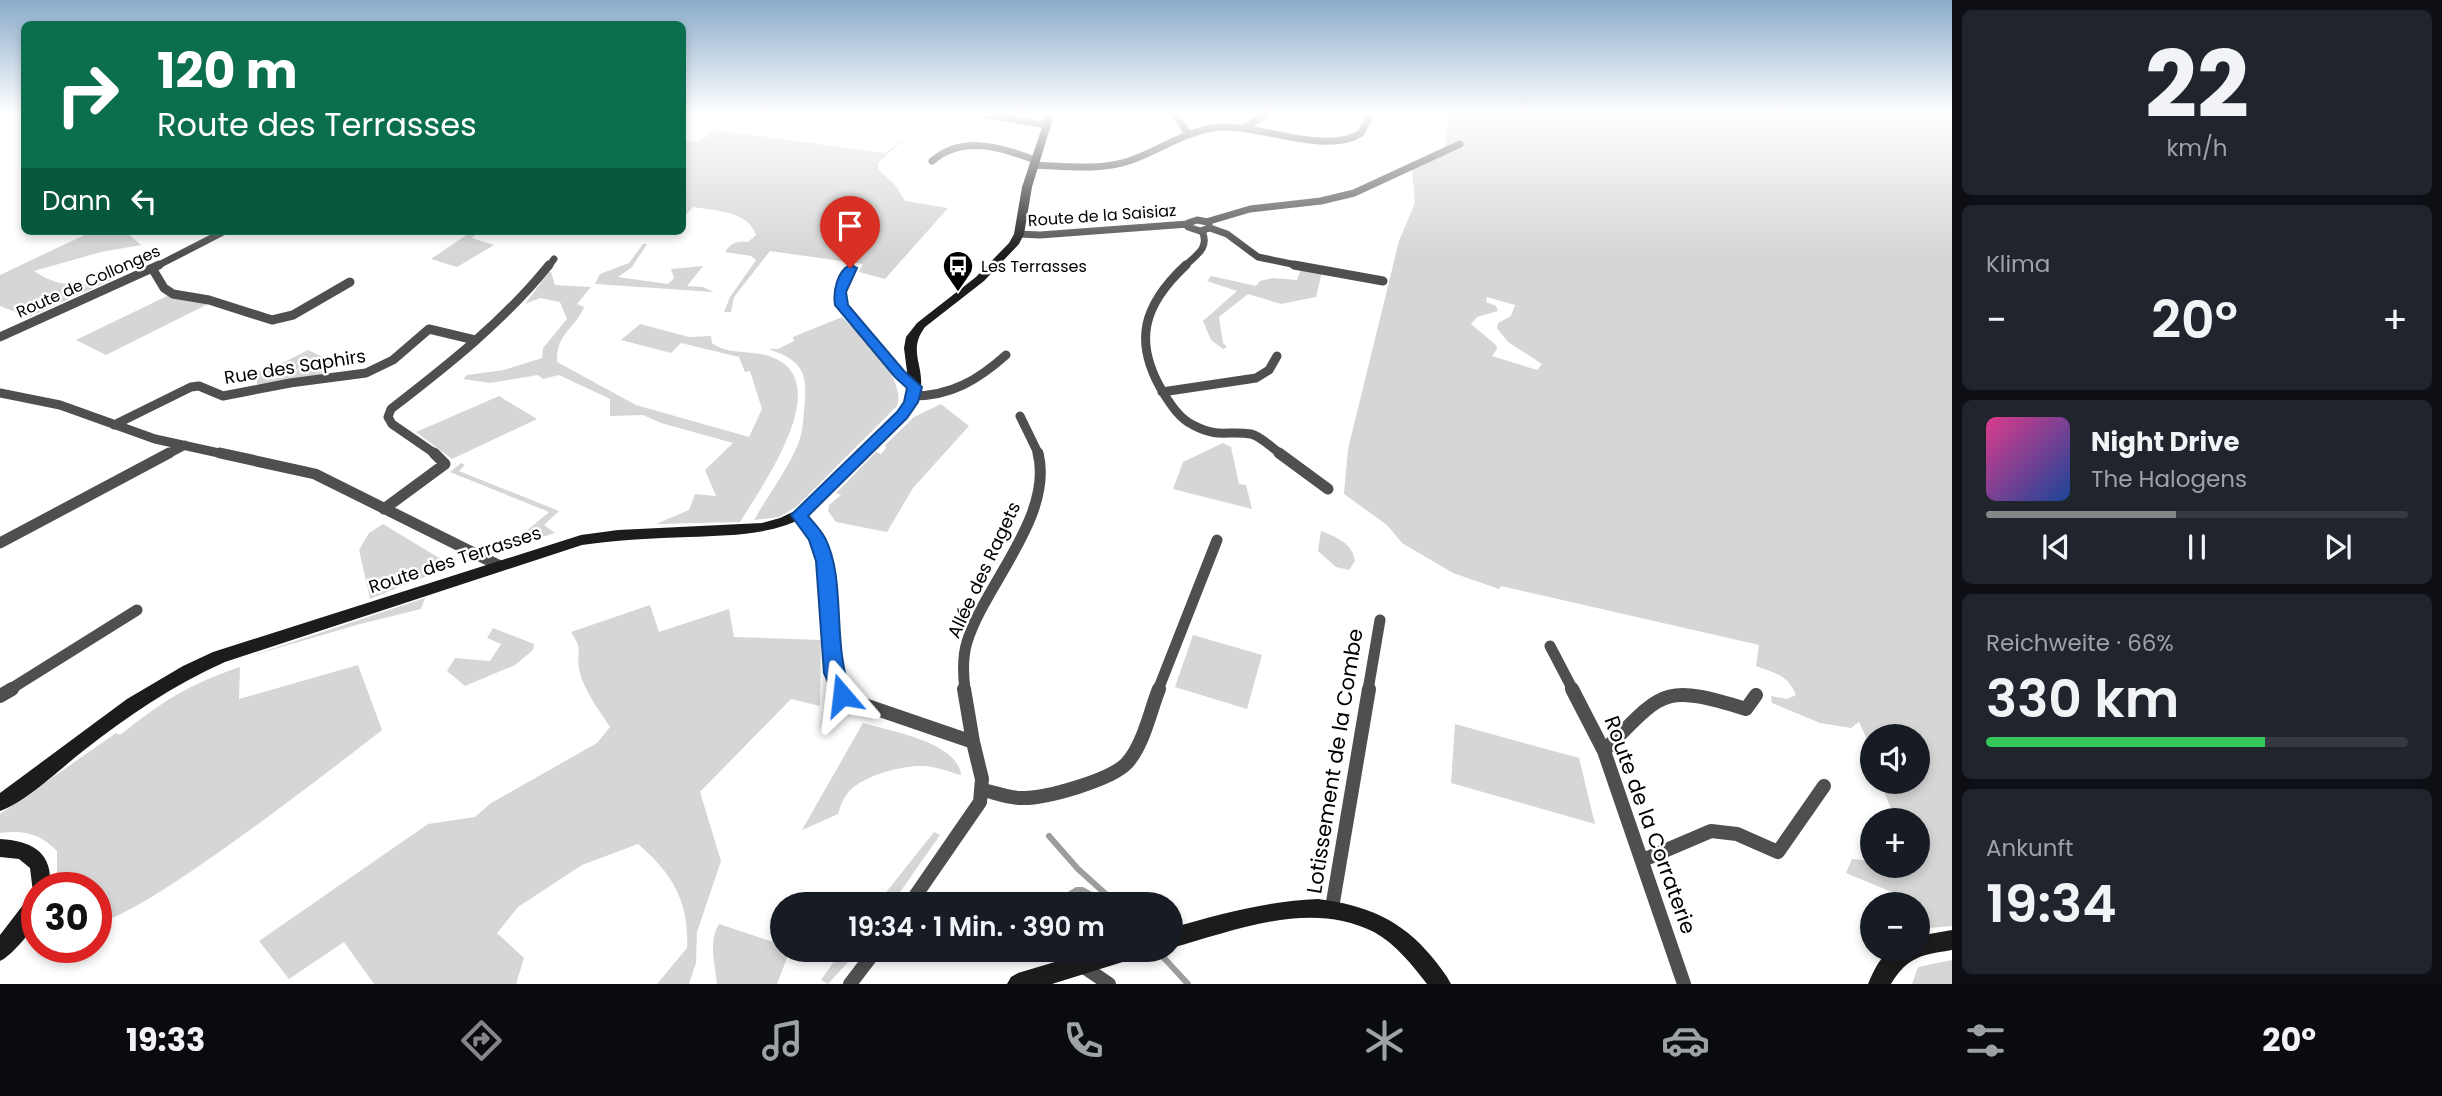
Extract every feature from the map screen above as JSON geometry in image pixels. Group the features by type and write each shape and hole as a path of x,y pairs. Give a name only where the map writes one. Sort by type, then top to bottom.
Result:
{"street":[{"path":"914,391 911,344 917,329 980,279 1014,244 1019,234 1034,162 1087,167 1125,161"},
{"path":"1206,227 1256,207 1321,201 1356,192 1423,161"},
{"name":"Route de la Saisiaz","path":"1019,234 1188,224 1195,220 1206,227"},
{"path":"1206,227 1227,234 1268,261 1383,281"},
{"path":"1206,227 1204,247 1168,281 1148,317 1145,335 1146,359 1150,371 1180,416 1196,428 1223,436 1253,434 1328,488"},
{"name":"Route de Collonges","path":"0,337 152,268 217,235"},
{"path":"384,509 439,471 445,462 392,424 388,417 391,409 466,352 498,318 523,299 554,259"},
{"path":"152,268 164,288 173,294 209,300 272,320 293,315 349,282"},
{"path":"850,268 839,292 842,305 914,391 933,397 960,389 1006,355"},
{"name":"Rue des Saphirs","path":"114,425 191,387 199,386 223,396 369,372 393,360 429,329 475,341"},
{"path":"1163,392 1256,378 1269,370 1277,356"},
{"name":"Route des Terrasses","path":"0,803 137,702 190,669 498,565 591,538 762,528 799,515 908,408 914,391"},
{"path":"0,393 52,403 143,435 303,470 498,565"},
{"name":"Allée des Ragets","path":"984,790 963,678 965,651 976,620 1027,521 1040,483 1036,446 1020,416"},
{"path":"0,543 185,445"},
{"path":"799,515 817,539 824,561 833,673 839,692 859,703 973,742"},
{"path":"918,892 968,823 981,802 984,790 1015,797 1032,797 1112,772 1127,763 1136,748 1217,540"},
{"path":"0,696 137,610"},
{"name":"Lotissement de la Combe","path":"1332,908 1380,620"},
{"name":"Route de la Corraterie","path":"1550,646 1604,751 1684,984"},
{"path":"1604,751 1654,702 1665,695 1690,692 1746,709 1756,695"},
{"path":"1643,860 1711,831 1737,834 1778,852 1824,786"},
{"path":"0,848 19,850 34,856 41,872"},
{"path":"1183,935 1272,911 1309,906 1332,908 1357,915 1386,930 1415,954 1440,984"},
{"path":"0,951 21,926"},
{"path":"1930,944 1952,940"},
{"path":"850,984 867,962"},
{"path":"1018,984 1091,962"},
{"path":"1879,984 1893,962"},
{"path":"1081,965 1109,984"}],"shaded area":[{"path":"686,161 880,161 878,169 896,186 905,201 948,208 885,279 859,272 863,264 770,251 734,297 731,312 724,312 730,297 756,260 751,256 725,252 735,243 748,242 756,235 752,227 738,216 693,207 686,215"},
{"path":"1425,161 1952,161 1952,926 1930,928 1930,892 1892,892 1846,873 1852,859 1860,860 1860,878 1930,878 1930,808 1891,808 1885,794 1930,794 1930,724 1860,724 1859,722 1851,728 1820,723 1772,703 1771,696 1787,699 1796,695 1785,679 1756,666 1759,645 1501,586 1499,589 1453,573 1402,543 1387,525 1344,494 1348,449 1399,241 1415,203 1412,169","holes":["1487,297 1515,305 1511,316 1498,323 1497,328 1508,342 1542,364 1537,370 1492,356 1497,349 1496,345 1471,324 1477,317 1498,311 1496,306 1486,302"]},
{"path":"85,235 130,235 141,245 101,252 34,271 64,284 114,279 29,317 0,306 0,275"},
{"path":"467,235 475,235 472,238 494,245 457,267 431,259"},
{"path":"643,244 647,244 632,267 618,277 668,284 674,278 671,269 703,266 687,286 703,287 714,292 595,284 600,274 629,263"},
{"path":"1301,269 1322,272 1316,297 1281,304 1248,294 1219,317 1223,343 1227,347 1223,349 1211,340 1203,321 1237,291 1207,281 1211,276 1256,286 1260,281 1273,278 1297,280"},
{"path":"549,272 555,285 591,287 577,304 584,307 560,344 557,362 636,405 749,437 762,409 750,371 745,372 739,357 681,343 671,353 621,340 640,324 689,337 711,336 712,343 719,347 767,355 791,371 798,390 796,413 788,437 740,522 656,524 689,510 695,494 716,496 705,470 733,443 661,423 643,415 610,416 610,399 559,375 543,379 538,375 490,383 463,379 467,375 504,370 542,358 543,348 567,319 560,302 540,298 525,304"},
{"path":"167,296 208,304 106,355 76,340"},
{"path":"842,317 889,370 898,395 897,406 796,507 779,517 754,520 797,447 802,432 805,398 804,379 797,364 768,349 778,349 794,341 793,337"},
{"path":"308,350 332,361 320,377 257,387 257,372 273,368"},
{"path":"499,396 537,419 452,459 416,432"},
{"path":"941,404 969,426 913,488 887,532 836,522 828,511 829,505 841,495 836,493 876,452 881,454 886,448 885,445 914,417"},
{"path":"1223,443 1231,447 1239,484 1246,485 1252,509 1173,489 1183,462"},
{"path":"461,463 465,465 459,471 559,511 544,525 555,533 506,548 549,512 450,472"},
{"path":"383,524 441,559 442,570 370,599 359,550 369,533"},
{"path":"1321,531 1343,542 1351,550 1355,561 1349,570 1336,567 1318,551"},
{"path":"425,598 421,609 247,657"},
{"path":"650,605 659,632 729,609 734,637 821,640 820,706 791,699 700,792 721,861 697,932 696,963 689,984 657,984 687,948 685,917 682,903 669,878 661,866 638,844 582,865 518,907 497,933 524,958 516,984 374,984 344,942 289,979 259,941 428,824 475,817 491,803 597,743 610,727 584,684 579,669 578,647 571,632"},
{"path":"493,628 534,644 533,650 515,665 465,686 447,671 455,658 490,661 501,644 487,638"},
{"path":"1193,635 1262,655 1247,709 1175,687"},
{"path":"358,665 382,730 192,871 151,898 112,917 112,872 57,872 57,851 44,841 25,833 0,833 0,814 116,733 120,735 190,687 240,667 239,699"},
{"path":"863,723 905,734 936,746 957,764 961,775 924,766 900,768 879,774 853,788 844,798 838,814 802,830"},
{"path":"1455,724 1579,758 1595,824 1451,783"},
{"path":"934,832 940,835 900,892 886,892"},
{"path":"1076,887 1083,887 1092,892 1068,892"},
{"path":"719,924 770,941 770,962 785,962 777,984 717,984 713,946"},
{"path":"1952,960 1952,984 1912,984 1918,967"},
{"path":"834,962 848,962 828,984 821,980"}],"waterway":[{"path":"1049,836 1078,869 1104,892"},
{"path":"1168,962 1188,984"}],"place":[{"name":"Les Terrasses","path":"958,293"}],"route":[{"path":"842,695 833,673 824,561 820,544 799,515 902,415 911,402 915,387 900,374 842,305 839,292 850,268"}]}
